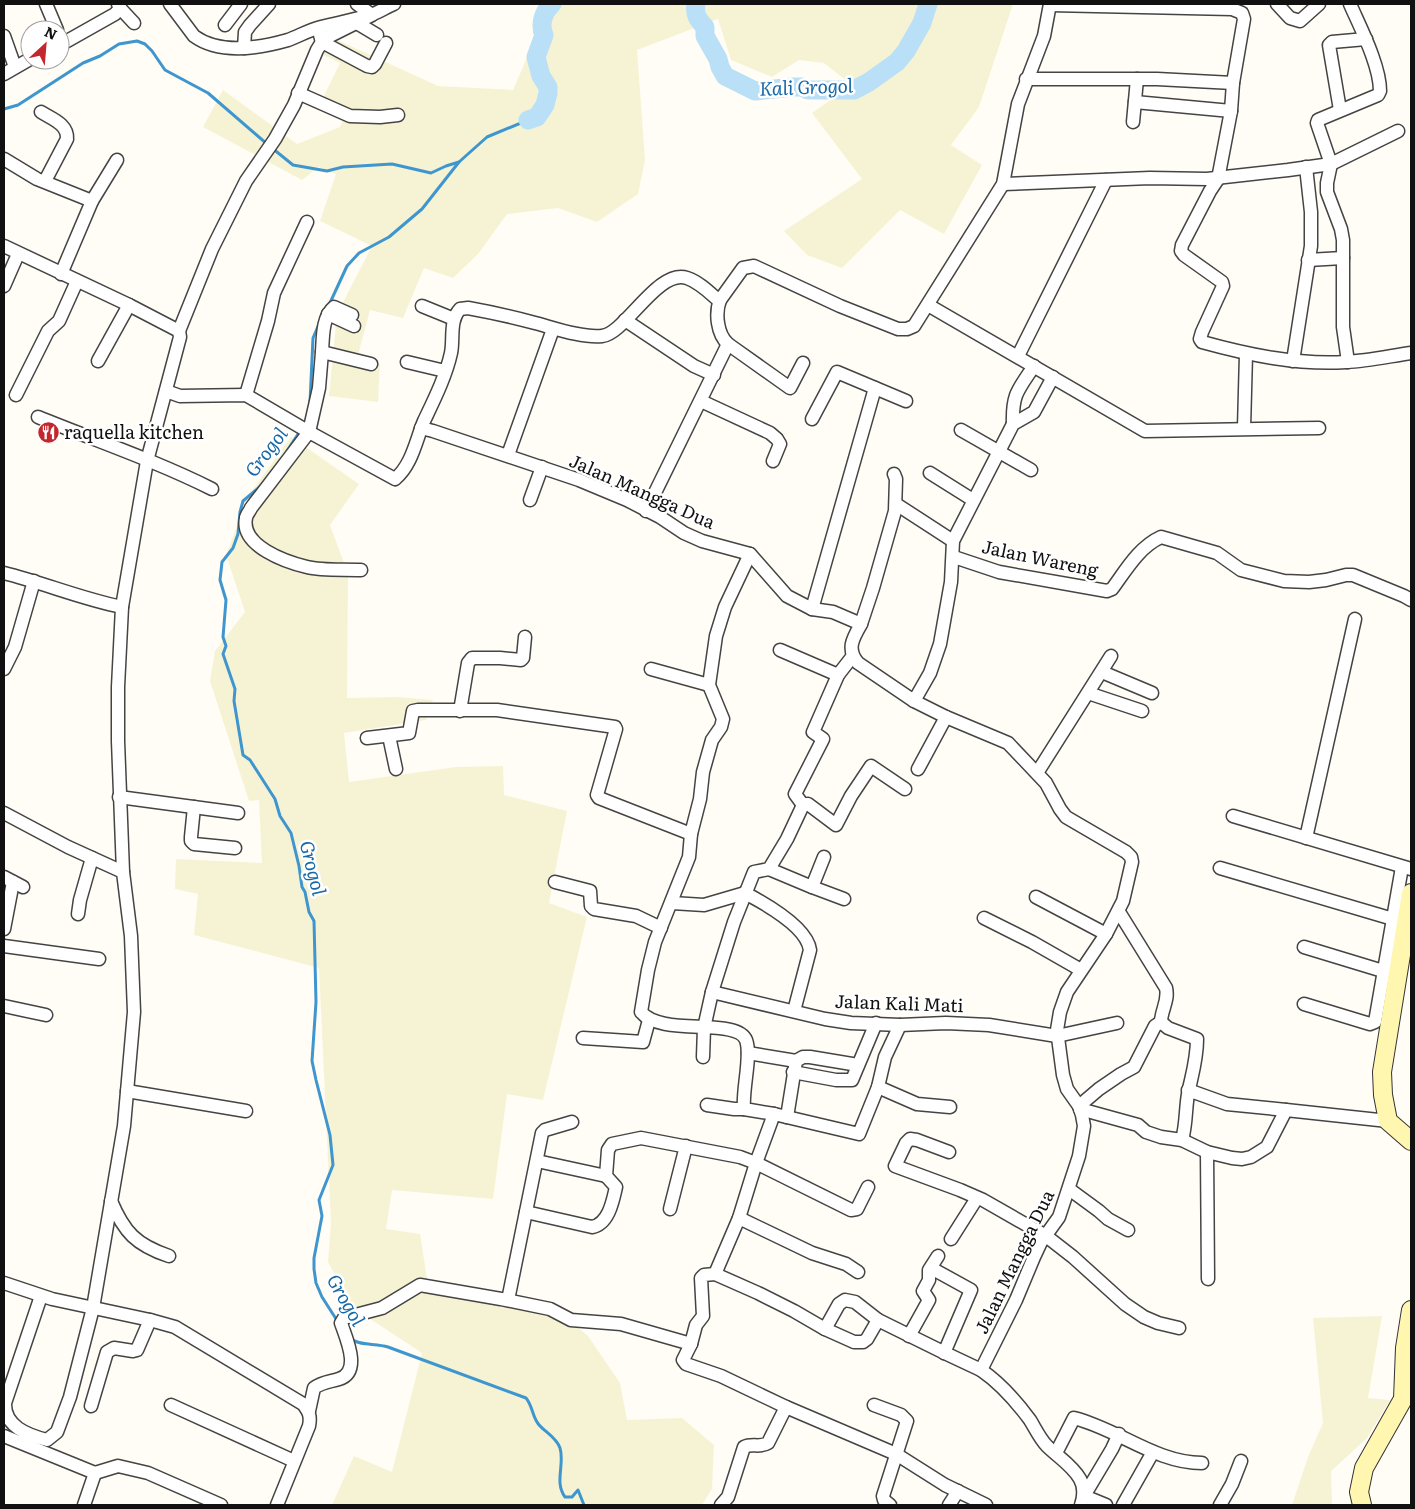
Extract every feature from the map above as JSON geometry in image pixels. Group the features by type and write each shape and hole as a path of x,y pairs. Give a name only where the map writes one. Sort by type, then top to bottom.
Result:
{"street":[{"path":"46,4 53,20"},
{"path":"170,4 194,36 212,46 224,48 244,48 287,40 319,28 372,15"},
{"path":"225,25 241,4"},
{"path":"244,48 246,32 269,4"},
{"path":"357,4 372,15"},
{"path":"41,1296 5,1403 5,1411 13,1426 47,1440 57,1432 70,1397 93,1308 124,1126 134,1012 131,936 123,872 119,797 118,687 122,607 147,461 180,331 212,249 246,181 275,139 294,105 311,62 322,42 330,36 394,4"},
{"path":"803,363 790,388 728,344 722,338 718,320 720,300 743,268 754,266 840,306 898,328 914,326 1004,184 1013,129 1026,80 1044,36 1050,4 1232,8 1239,10 1244,15 1233,83 1231,112 1218,178 1182,245 1181,251 1184,256 1222,282 1223,286 1202,332 1200,339 1202,342 1246,354 1293,361 1348,362 1411,352"},
{"path":"1277,4 1290,18 1300,21 1319,4"},
{"path":"1348,362 1343,327 1343,240 1341,229 1327,192 1327,183 1332,164 1318,121 1378,95 1380,88 1366,39 1350,4"},
{"path":"70,37 115,14 119,6 134,23"},
{"path":"319,28 322,42 372,67 375,64 382,39 357,23"},
{"path":"4,36 15,67"},
{"path":"1340,110 1329,45 1332,42 1366,39"},
{"path":"4,74 20,64"},
{"path":"1026,80 1137,79 1233,83"},
{"path":"1133,122 1137,79"},
{"path":"298,93 350,116 380,117 398,115"},
{"path":"1135,102 1231,112"},
{"path":"41,112 66,128 67,133 67,138 46,181"},
{"path":"1004,184 1218,178 1332,164 1398,130"},
{"path":"4,159 37,179 92,201"},
{"path":"61,274 92,201 117,160"},
{"path":"1293,361 1312,238 1306,167"},
{"path":"1018,356 1106,180"},
{"path":"246,395 268,321 274,292 306,222"},
{"path":"4,246 180,331"},
{"path":"4,286 18,254"},
{"path":"1308,260 1343,258"},
{"path":"166,391 180,396 246,395 395,478 400,474 409,459 443,376 451,354 454,319 460,309 468,308 536,323 553,329 605,336 616,330 644,300 669,280 679,276 697,283 720,300"},
{"path":"16,395 48,331 59,321 77,281"},
{"path":"98,362 129,305"},
{"path":"928,305 1145,431 1320,428"},
{"path":"422,306 454,319"},
{"path":"353,321 328,314 324,328 319,388 303,428 246,518 248,536 258,546 277,557 308,568 361,570"},
{"path":"625,320 694,366 714,375"},
{"path":"508,455 553,329"},
{"path":"646,511 728,344"},
{"path":"322,352 370,364"},
{"path":"1244,428 1246,354"},
{"path":"407,362 443,376"},
{"path":"914,700 930,673 940,644 951,582 954,557 953,541 1013,424 1013,402 1034,366"},
{"path":"812,418 837,372 906,401"},
{"path":"1013,424 1034,412 1053,377"},
{"path":"812,610 876,388"},
{"path":"701,401 770,433 778,439 780,444 773,461"},
{"path":"38,417 174,470 212,489"},
{"name":"Jalan Mangga Dua","path":"421,428 433,430 580,480 628,500 702,541 750,554"},
{"path":"961,430 1031,470"},
{"path":"530,500 542,467"},
{"path":"930,473 973,500"},
{"path":"803,805 794,794 823,738 813,732 838,675 852,656 853,638 861,624 873,588 896,504 896,478 894,474"},
{"path":"896,504 953,541"},
{"name":"Jalan Wareng","path":"954,557 999,572 1107,591 1112,589 1136,556 1154,540 1162,538 1217,554 1241,570 1284,581 1309,582 1346,575 1353,576 1411,600"},
{"path":"744,1109 742,1096 748,1053 745,1038 739,1032 728,1028 686,1027 649,1020 641,1012 655,942 689,857 691,834 700,799 702,772 712,740 723,719 709,685 716,636 725,607 750,554 787,596 812,610 833,612 861,624"},
{"path":"4,573 34,580 80,597 122,607"},
{"path":"4,670 10,645 34,580"},
{"path":"1306,838 1355,619"},
{"path":"460,711 468,663 472,658 521,660 523,658 525,637"},
{"path":"780,650 838,675"},
{"name":"Jalan Mangga Dua","path":"852,656 858,663 914,700 946,717 1008,743 1046,784 1066,817 1126,852 1131,857 1132,868 1119,912 1067,992 1060,1012 1057,1036 1063,1075 1067,1089 1080,1108 1084,1126 1079,1156 1059,1217 1034,1257 986,1373"},
{"path":"1037,773 1111,656"},
{"path":"651,668 709,685"},
{"path":"1102,672 1152,693"},
{"path":"1088,692 1142,711"},
{"path":"367,738 409,733 413,711 497,710 615,727 597,795 599,798 691,834"},
{"path":"918,768 946,717"},
{"path":"389,736 396,769"},
{"path":"803,805 808,804 836,825 851,796 871,766 905,789"},
{"path":"119,797 238,813"},
{"path":"769,869 787,839 803,805"},
{"path":"194,807 191,841 194,844 235,848"},
{"path":"4,813 123,872"},
{"path":"1233,816 1407,868 1403,926 1382,1072 1383,1095 1388,1121"},
{"path":"812,887 824,857"},
{"path":"78,914 92,858"},
{"path":"1220,868 1403,926"},
{"path":"703,1057 704,1028 712,992 734,922 754,872 769,869 844,899"},
{"path":"4,929 13,882"},
{"path":"555,882 590,891 591,906 594,909 636,916 661,928"},
{"path":"672,903 704,906 745,893 767,905 802,934 809,942 810,950 794,1011"},
{"path":"1304,1004 1373,1024 1375,1022 1383,971 1403,926 1411,896"},
{"path":"1036,897 1106,934"},
{"path":"1119,912 1166,988 1167,998 1161,1022"},
{"path":"984,918 1032,942 1081,970"},
{"path":"4,946 99,959"},
{"path":"1304,947 1383,971"},
{"name":"Jalan Kali Mati","path":"712,992 842,1021 900,1025 946,1023 989,1025 1057,1036"},
{"path":"4,1006 46,1015"},
{"path":"583,1038 643,1042 649,1020"},
{"path":"1161,1022 1168,1028 1198,1038 1196,1064 1188,1090 1186,1124 1182,1140"},
{"path":"1161,1022 1155,1026 1134,1067 1099,1089 1080,1108 1138,1125 1146,1132 1161,1137 1182,1140 1207,1152 1232,1158 1251,1157 1267,1147 1286,1110"},
{"path":"748,1053 836,1080 852,1080 876,1023"},
{"path":"1057,1036 1117,1023"},
{"path":"707,1105 780,1115 858,1134 878,1087 885,1057 900,1025"},
{"path":"715,1274 739,1218 756,1163 780,1115 795,1067 803,1057 858,1065"},
{"path":"878,1087 917,1104 950,1107"},
{"path":"1188,1090 1227,1104 1388,1121 1411,1142"},
{"path":"127,1091 246,1111"},
{"path":"508,1300 542,1133 545,1130 572,1122"},
{"path":"606,1176 608,1150 612,1144 640,1138 740,1157 851,1210 857,1209 868,1187"},
{"path":"949,1152 917,1140 910,1140 906,1143 895,1166 978,1198 1046,1236 1073,1257 1125,1304 1144,1317 1158,1323 1179,1328"},
{"path":"670,1209 686,1146"},
{"path":"1207,1152 1208,1279"},
{"path":"526,1212 592,1227 597,1226 611,1209 616,1187 606,1176 537,1161"},
{"path":"1069,1189 1108,1219 1128,1230"},
{"path":"951,1239 978,1198"},
{"path":"111,1201 118,1220 136,1240 156,1252 169,1256"},
{"path":"739,1218 812,1253 846,1264 858,1272"},
{"path":"910,1336 929,1300 923,1292 930,1268 938,1256"},
{"path":"930,1268 970,1290 944,1353"},
{"path":"878,1320 863,1342 854,1342 825,1330 794,1311 715,1274 704,1275 700,1278 703,1316 696,1325 691,1344 683,1360 686,1364 721,1376 786,1407 896,1454 958,1491 986,1505"},
{"path":"4,1284 41,1296 175,1327 296,1400 309,1411"},
{"path":"276,1505 309,1426 311,1418 309,1411 314,1388 321,1383 344,1376 350,1368 350,1354 341,1323 344,1318 382,1308 420,1285 508,1300 550,1310 571,1320 621,1324 691,1344"},
{"path":"825,1330 839,1304 845,1300 855,1302 878,1320 986,1373 1014,1400 1043,1442 1065,1460 1079,1478 1083,1487 1083,1500"},
{"path":"1362,1505 1359,1492 1364,1468 1403,1399 1408,1366 1405,1348 1411,1310"},
{"path":"91,1406 107,1352 114,1348 137,1350 150,1320"},
{"path":"171,1405 294,1460"},
{"path":"874,1405 901,1415 906,1421 883,1496 884,1500 890,1505"},
{"path":"722,1505 728,1497 744,1447 768,1444 786,1407"},
{"path":"1056,1454 1074,1418 1119,1434 1154,1452 1188,1463 1202,1463"},
{"path":"1083,1500 1119,1434"},
{"path":"4,1436 95,1473 118,1466 148,1473 221,1505"},
{"path":"1123,1505 1154,1452"},
{"path":"1220,1505 1232,1484 1241,1461"},
{"path":"84,1505 95,1473"},
{"path":"949,1505 958,1491"},
{"path":"1083,1500 1106,1505"}],"shaded area":[{"path":"550,4 1013,4 979,107 951,145 982,165 944,234 900,210 842,268 807,255 784,231 862,179 812,113 852,85 824,63 799,60 772,77 731,60 718,19 637,50 645,160 638,194 597,222 558,208 507,214 478,254 453,278 424,268 403,318 370,310 357,359 380,364 378,402 329,396 337,314 372,246 320,221 336,174 319,167 302,180 203,127 223,90 297,144 340,127 347,112 321,102 340,63 321,54 331,37 438,86 513,90"},
{"path":"291,437 359,484 330,525 348,574 347,698 396,697 433,700 426,720 344,733 349,782 456,767 503,766 504,795 567,811 549,903 587,917 543,1100 507,1094 493,1199 392,1190 386,1229 420,1234 428,1285 556,1309 588,1336 620,1383 627,1420 682,1418 714,1445 712,1489 702,1505 332,1505 354,1456 392,1472 422,1353 352,1307 328,1262 331,1223 319,968 194,935 198,894 175,889 176,859 262,863 259,800 249,801 210,681 215,651 245,612 226,555 249,495"},
{"path":"1382,1316 1368,1398 1390,1400 1367,1438 1331,1471 1332,1505 1292,1505 1308,1457 1323,1423 1313,1318"}],"waterway":[{"name":"Kali Grogol","path":"528,120 537,117 545,105 548,93 548,87 541,76 536,57 544,35 542,27 543,18 552,4"},
{"name":"Kali Grogol","path":"696,4 697,17 705,27 705,36 725,76 755,91 794,87 802,87 808,90 854,90 897,62 906,51 922,23 928,4"},
{"name":"Grogol","path":"4,109 18,105 83,63 100,56 119,44 137,41 145,44 152,51 165,70 208,93 267,144"},
{"name":"Grogol","path":"329,305 347,266 359,253 389,237 422,209 459,162 487,137 528,120"},
{"name":"Grogol","path":"272,148 293,165 327,171 343,167 392,164 431,173 459,162"},
{"name":"Grogol","path":"310,402 313,338 319,324"},
{"name":"Grogol","path":"287,451 300,431"},
{"name":"Grogol","path":"263,484 243,501 238,534 233,548 222,562 220,580 226,600 223,637 226,646 223,654 235,689 234,701 243,755 250,760 275,799 280,816 291,833 302,887 305,892 309,912 314,921 316,1002 312,1061 330,1135 333,1165 319,1200 322,1216 314,1258 314,1269 316,1283 322,1297 338,1322"},
{"name":"Grogol","path":"351,1339 359,1343 388,1347 526,1398 539,1425 555,1440 560,1448 560,1485 565,1497 572,1497 578,1490 584,1505"}],"place":[{"name":"raquella kitchen","path":"48,433"}]}
